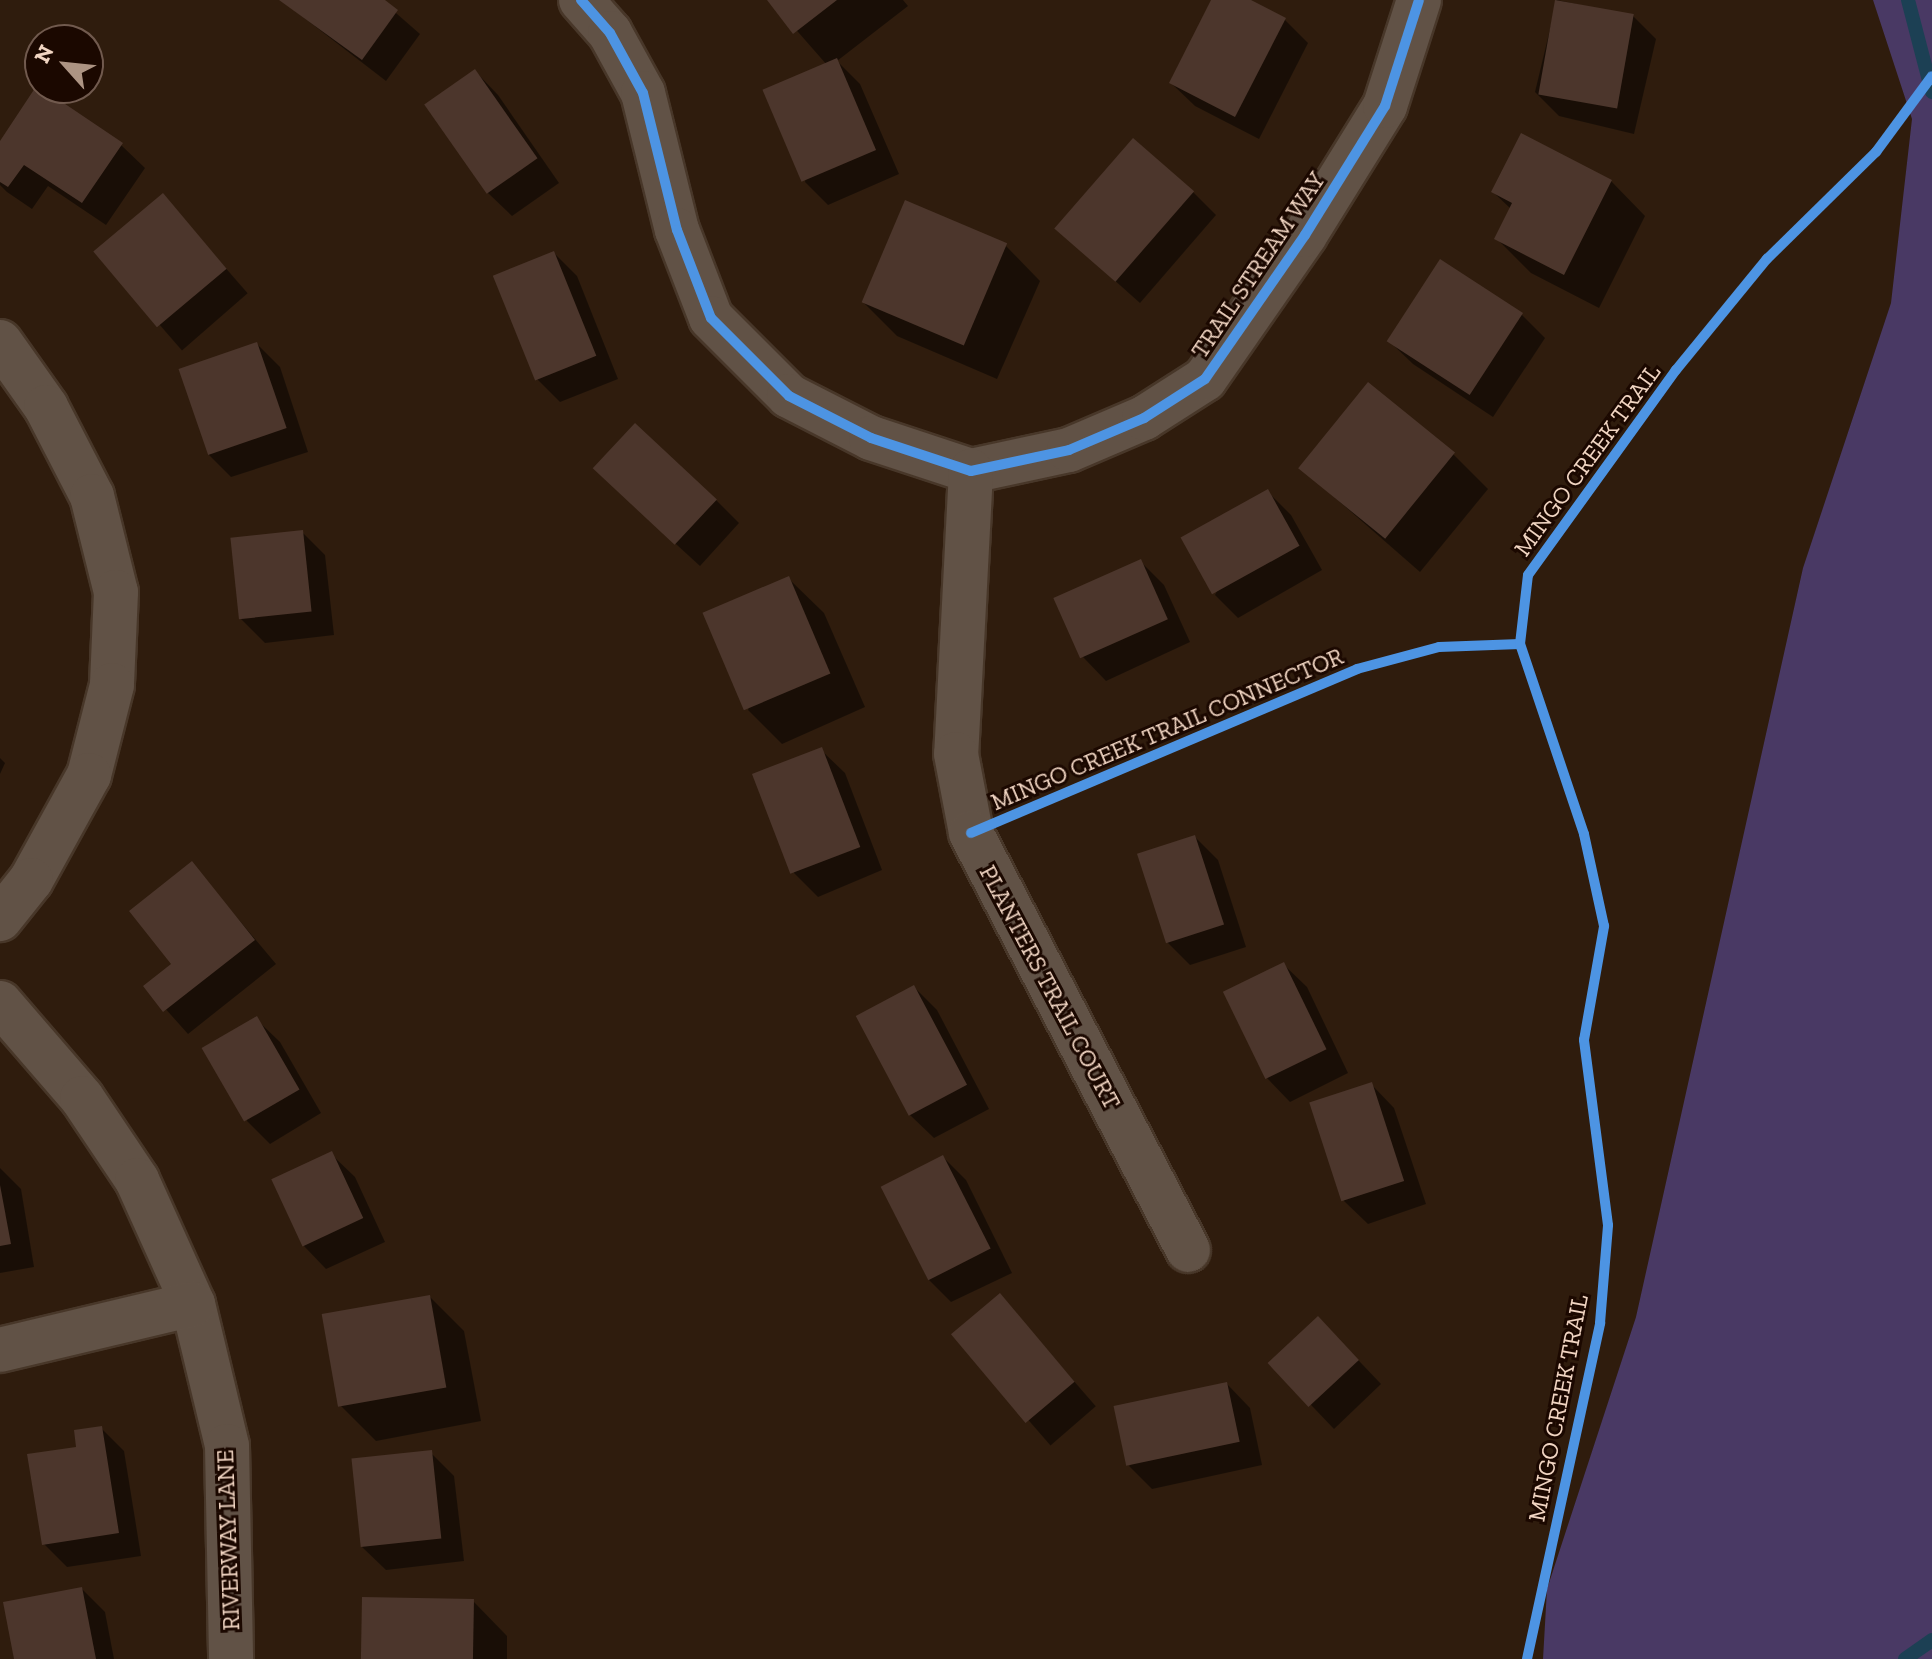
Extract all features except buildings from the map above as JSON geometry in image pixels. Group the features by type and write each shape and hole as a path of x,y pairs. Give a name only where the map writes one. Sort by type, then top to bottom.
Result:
{"street":[{"path":"581,0 610,33 643,93 677,230 711,318 789,396 871,438 971,471"},
{"name":"TRAIL STREAM WAY","path":"971,471 1069,450 1144,418 1205,379 1305,235 1385,106 1419,0"},
{"path":"0,342 46,407 92,496 116,592 112,685 89,775 31,880 0,919"},
{"name":"PLANTERS TRAIL COURT","path":"971,471 956,754 971,833 1188,1250"},
{"name":"RIVERWAY LANE","path":"0,1003 82,1098 137,1180 193,1304 227,1446 231,1659"},
{"path":"0,1350 193,1304"}],"shaded area":[{"path":"1873,0 1932,0 1932,1659 1543,1659 1547,1589 1636,1317 1803,568 1891,303 1912,119"}],"waterway":[{"path":"1908,0 1932,92"},
{"path":"1905,1659 1932,1640"}],"cycle path":[{"path":"581,0 610,33 643,93 677,230 711,318 789,396 871,438 971,471 1069,450 1144,418 1205,379 1305,235 1385,106 1419,0"},
{"name":"MINGO CREEK TRAIL","path":"1527,1659 1600,1323 1608,1225 1584,1040 1604,926 1584,834 1520,644 1528,575 1676,370 1767,259 1876,152 1932,76"},
{"name":"MINGO CREEK TRAIL CONNECTOR","path":"971,833 1357,669 1439,647 1520,644"}]}
